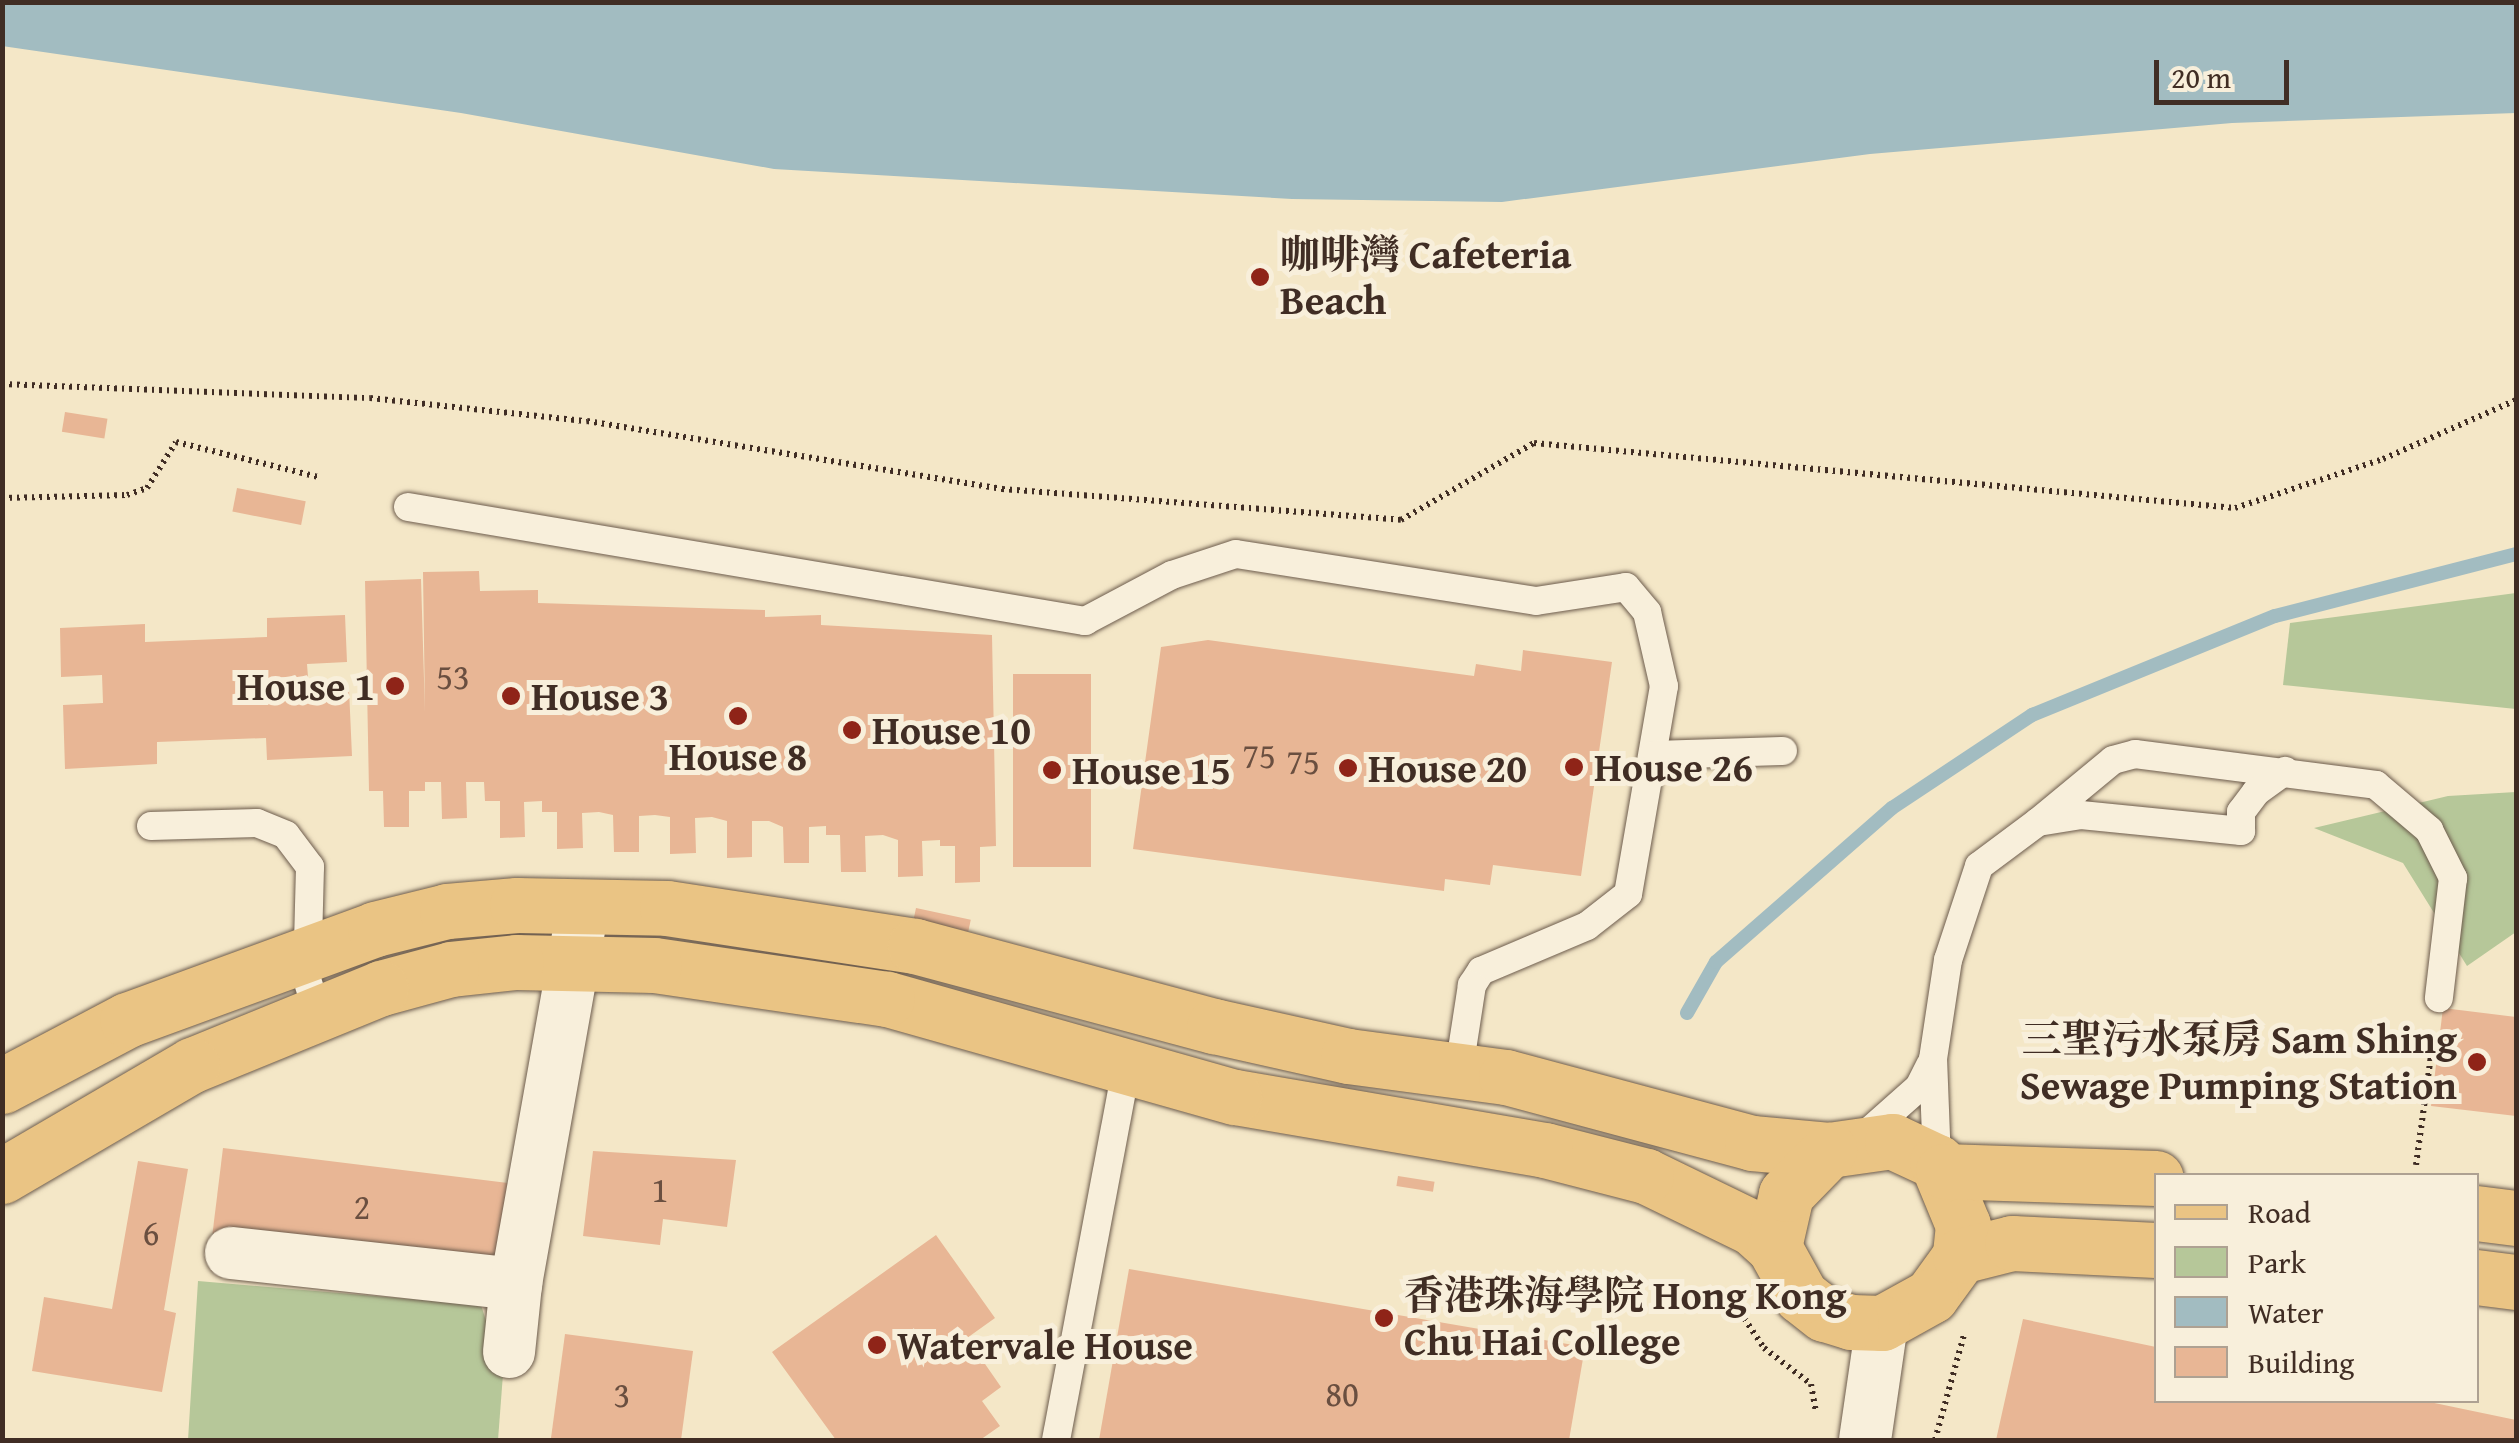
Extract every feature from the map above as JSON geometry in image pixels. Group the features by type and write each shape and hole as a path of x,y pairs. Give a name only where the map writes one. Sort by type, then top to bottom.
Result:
{"main road":[{"path":"2,1086 127,1020 307,952 448,911 584,904 739,915 915,946 1283,1042 1558,1088 1752,1143 1843,1146 1892,1141 1940,1167 2154,1178"},
{"path":"2,1176 192,1065 317,1012 451,969 571,963 729,973 886,999 1126,1070 1234,1097 1601,1163 1694,1196 1774,1247 1801,1296 1824,1314 1882,1323 1932,1296 1960,1256 1963,1225 1940,1167"},
{"path":"2,1133 107,1082 192,1065"},
{"path":"1774,1247 1786,1194 1843,1146"},
{"path":"2479,1213 2516,1218"},
{"path":"1960,1256 2012,1243 2154,1250"},
{"path":"2479,1278 2516,1282"}],"street":[{"path":"509,1352 516,1284 584,904"},
{"path":"231,1253 516,1284"},
{"path":"1864,1440 1882,1323"}],"lane":[{"path":"408,507 1085,621 1172,574 1236,554 1536,600 1626,588 1647,612 1664,686 1628,894 1587,926 1481,971 1472,985 1459,1069"},
{"path":"1653,756 1784,751"},
{"path":"1940,1167 1933,1060 1948,960 1979,866 2113,760 2134,754 2376,785 2445,852 2453,902 2439,998"},
{"path":"2038,822 2080,815 2241,831 2241,812 2285,772"},
{"path":"151,826 257,823 286,834 310,867 307,952 317,1012"},
{"path":"1843,1146 1919,1087 1933,1060"},
{"path":"1056,1440 1126,1070"}],"path":[{"path":"2,384 370,398 586,422 1002,489 1401,520 1534,443 2235,508 2382,459 2516,400"},
{"path":"2,498 128,494 147,488 176,442 319,476"},
{"path":"2416,1166 2439,998"},
{"path":"1736,1306 1764,1348 1811,1384 1814,1425"},
{"path":"1935,1440 1967,1326"}],"green space":[{"path":"2516,593 2516,709 2283,685 2290,623"},
{"path":"2516,792 2516,932 2467,966 2403,863 2314,828 2448,796"},
{"path":"198,1281 481,1305 503,1374 498,1440 188,1440"}],"water":[{"path":"3,2 2516,2 2516,113 2232,123 1870,154 1502,202 1292,199 774,169 461,113 2,46"}],"building":[{"path":"65,412 107,419 104,438 62,432"},
{"path":"237,488 306,501 301,525 232,512"},
{"path":"479,571 480,591 538,590 538,603 765,610 765,617 821,615 821,625 992,635 996,846 980,847 980,882 955,883 955,846 940,846 940,840 922,841 923,876 898,877 898,840 883,835 865,836 866,872 841,872 840,835 826,835 826,826 809,827 809,863 784,863 783,827 769,821 752,821 752,857 727,858 727,821 712,817 695,818 696,853 670,854 670,817 655,815 639,816 639,852 614,852 613,815 599,812 582,813 583,848 557,849 557,812 542,812 542,801 524,802 525,837 500,838 500,801 485,801 484,782 466,782 467,818 442,819 441,782 425,782 425,791 409,791 409,827 384,827 383,791 369,791 365,581 421,579 425,712 423,572"},
{"path":"345,615 347,662 307,664 309,690 349,689 352,756 267,760 266,738 157,742 157,764 65,769 63,705 103,703 102,675 61,677 60,628 145,624 145,642 267,637 267,618"},
{"path":"1208,640 1474,676 1476,664 1521,671 1523,650 1612,662 1581,876 1493,865 1490,885 1445,879 1444,891 1133,849 1161,647"},
{"name":"House 15","path":"1013,674 1091,674 1091,867 1013,867"},
{"path":"916,908 971,920 968,931 914,920"},
{"name":"三聖污水泵房 Sam Shing Sewage Pumping Station","path":"2443,1008 2516,1017 2516,1116 2431,1106"},
{"path":"223,1148 511,1183 500,1269 213,1233"},
{"path":"593,1151 736,1160 727,1227 663,1219 660,1245 583,1236"},
{"path":"138,1161 188,1169 164,1310 176,1313 162,1392 32,1371 44,1297 112,1309"},
{"path":"1398,1176 1435,1182 1433,1192 1396,1186"},
{"name":"Watervale House","path":"936,1235 995,1318 967,1338 1001,1387 982,1401 1000,1426 980,1440 836,1440 772,1352"},
{"path":"1129,1269 1585,1347 1569,1440 1099,1440"},
{"path":"2023,1319 2154,1347 2154,1403 2434,1403 2516,1420 2516,1440 1996,1440"},
{"path":"565,1334 693,1351 681,1440 551,1438"}],"waterway":[{"path":"1687,1013 1716,962 1892,808 2032,715 2275,616 2516,554"}],"place":[{"name":"咖啡灣 Cafeteria Beach","path":"1260,277"},
{"name":"House 1","path":"395,686"},
{"name":"House 3","path":"511,696"},
{"name":"House 8","path":"738,716"},
{"name":"House 10","path":"852,730"},
{"name":"House 26","path":"1574,767"},
{"name":"House 20","path":"1348,768"},
{"name":"House 15","path":"1052,770"},
{"name":"三聖污水泵房 Sam Shing Sewage Pumping Station","path":"2477,1062"},
{"name":"香港珠海學院 Hong Kong Chu Hai College","path":"1384,1318"},
{"name":"Watervale House","path":"877,1345"}]}
